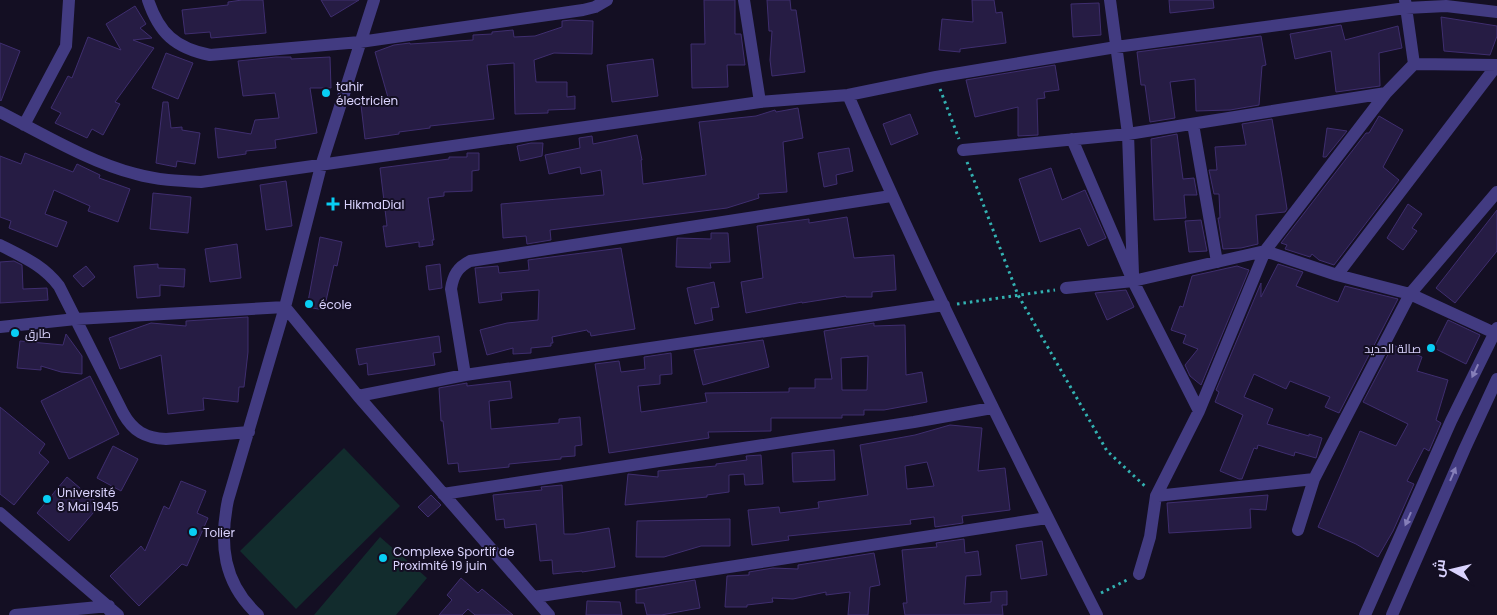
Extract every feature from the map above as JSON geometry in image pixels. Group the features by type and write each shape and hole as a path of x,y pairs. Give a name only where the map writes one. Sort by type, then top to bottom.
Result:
{"street":[{"path":"24,125 66,46 69,0"},
{"path":"148,0 155,19 165,33 178,44 193,51 210,54 360,42 583,10 595,7 607,0"},
{"path":"258,615 250,608 237,589 228,568 223,545 224,522 285,307 321,166 374,0"},
{"path":"744,0 760,102"},
{"path":"1110,0 1128,134 1133,281"},
{"path":"0,112 104,163 135,174 168,180 201,182 760,102 848,95 1116,47 1406,4 1446,6 1497,12"},
{"path":"1406,4 1414,64"},
{"path":"1139,574 1150,538 1156,496 1199,411 1265,251 1386,93 1414,64 1497,65"},
{"path":"1337,275 1497,65"},
{"path":"963,150 1128,134 1386,93"},
{"path":"848,95 891,196 992,408 1097,615"},
{"path":"1193,124 1217,262"},
{"path":"1072,139 1133,281 1199,411"},
{"path":"1298,530 1314,479 1410,294 1497,192"},
{"path":"464,375 451,289 452,280 456,272 470,260 891,196"},
{"path":"0,245 38,265 50,274 67,300 128,422 136,430 145,436 155,439 250,432"},
{"path":"1066,288 1133,281 1265,251 1337,275 1410,294 1496,332 1451,421 1365,615"},
{"path":"358,396 464,375 944,305"},
{"path":"0,327 76,319 285,307"},
{"path":"285,307 358,396 550,615"},
{"path":"1392,615 1497,379"},
{"path":"443,494 914,422 992,408"},
{"path":"1156,496 1314,479"},
{"path":"0,513 112,612"},
{"path":"534,597 1047,518"},
{"path":"15,615 112,612"}],"path":[{"path":"936,78 1018,295 1107,451 1156,496"},
{"path":"944,305 1066,288"},
{"path":"1089,598 1139,574"}],"green space":[{"path":"344,448 400,506 296,609 240,551"},
{"name":"Complexe Sportif de Proximité 19 juin","path":"380,537 427,578 396,615 314,615"}],"building":[{"path":"263,0 266,33 211,38 210,32 185,34 182,10 228,5 228,2"},
{"path":"321,0 359,0 331,17"},
{"path":"704,0 735,0 735,34 741,34 745,65 727,65 728,87 692,88 691,44 705,44"},
{"path":"767,0 790,0 791,10 796,10 805,72 772,76 770,60 772,31 769,31"},
{"path":"972,0 994,0 996,13 1002,12 1006,43 960,49 960,52 939,50 942,19 973,22"},
{"path":"1169,0 1213,0 1214,8 1170,13"},
{"path":"1099,3 1101,35 1073,37 1071,4"},
{"path":"135,6 146,24 140,28 152,38 133,40 154,48 115,102 120,104 103,135 92,129 87,138 55,123 61,113 51,108 68,76 72,78 88,37 121,50 106,24"},
{"path":"1441,17 1497,26 1497,36 1490,55 1444,51"},
{"path":"562,21 593,21 592,54 554,53 534,60 536,82 567,82 567,97 575,96 575,109 548,110 548,113 515,114 514,63 487,65 494,119 430,126 430,128 365,139 361,105 389,101 375,52 394,45 410,43 473,40 473,35 492,34 492,32 513,30 514,37 535,36 562,27"},
{"path":"1341,25 1345,40 1398,26 1402,48 1379,53 1380,86 1336,92 1331,51 1295,59 1290,34"},
{"path":"1261,36 1266,65 1262,66 1259,105 1230,110 1196,111 1195,79 1170,82 1175,118 1150,122 1145,85 1141,85 1137,52"},
{"path":"0,43 20,51 1,101 0,100"},
{"path":"166,53 193,63 178,99 152,88"},
{"path":"291,57 291,59 330,57 331,88 310,88 317,133 275,140 276,148 246,151 246,154 218,158 215,128 251,134 255,120 279,118 275,93 243,96 238,61"},
{"path":"653,59 658,96 612,102 607,65"},
{"path":"1055,65 1059,90 1044,92 1045,98 1037,99 1038,135 1018,136 1018,107 975,117 966,80"},
{"path":"163,102 168,102 171,128 182,127 182,130 200,133 195,164 177,161 176,167 156,163"},
{"path":"798,108 803,138 783,142 787,192 758,194 759,198 727,208 550,230 551,240 527,244 526,236 503,238 501,204 604,195 601,170 581,174 580,167 549,174 545,155 580,148 579,138 592,136 593,144 637,135 642,160 643,184 706,175 699,122 756,116 775,110 776,112"},
{"path":"910,114 918,134 891,145 883,124"},
{"path":"1379,116 1403,130 1383,167 1399,180 1334,265 1319,260 1312,254 1310,257 1285,249 1287,245 1281,243 1366,133 1369,133"},
{"path":"1272,119 1287,209 1285,212 1256,215 1258,244 1241,248 1223,249 1218,218 1220,218 1219,194 1214,194 1209,170 1217,170 1215,147 1246,145 1242,124"},
{"path":"1327,128 1347,131 1326,157 1323,157"},
{"path":"1177,134 1183,179 1194,178 1197,195 1184,195 1186,218 1154,220 1151,139"},
{"path":"543,143 542,156 520,161 517,146"},
{"path":"849,148 853,171 836,175 837,184 824,187 818,153"},
{"path":"25,153 73,172 77,164 100,175 99,178 130,189 118,222 88,211 90,206 54,190 45,214 67,222 57,247 9,228 11,221 0,217 0,156 21,164"},
{"path":"467,153 479,153 479,170 472,171 472,191 444,192 444,196 428,198 434,240 432,240 433,245 419,247 419,242 386,247 383,226 387,226 380,168 449,159 449,157 467,157"},
{"path":"1051,168 1062,200 1085,190 1106,238 1088,246 1080,228 1040,242 1019,179"},
{"path":"286,181 292,226 266,230 260,185"},
{"path":"153,193 191,197 188,233 150,229"},
{"path":"1408,204 1422,214 1412,228 1417,231 1403,250 1387,238"},
{"path":"1497,210 1497,251 1455,303 1436,288"},
{"path":"847,217 854,258 894,255 896,290 872,292 872,297 846,296 746,313 741,282 763,278 757,226 809,219 809,223"},
{"path":"1201,220 1207,251 1189,252 1185,221"},
{"path":"711,233 728,233 730,262 710,263 711,268 676,267 677,238 711,239"},
{"path":"320,237 342,242 337,266 334,265 324,310 307,307"},
{"path":"237,244 241,278 210,282 205,249"},
{"path":"621,248 635,329 591,336 587,330 552,337 553,343 551,343 551,346 531,348 531,353 513,354 513,348 487,355 480,330 507,323 538,320 539,290 501,293 502,300 479,303 475,268 498,266 499,273 529,270 528,260"},
{"path":"14,261 22,265 23,289 47,288 48,300 0,303 0,262"},
{"path":"158,264 158,268 185,269 184,287 160,285 160,296 137,298 134,266"},
{"path":"440,264 442,288 429,290 426,266"},
{"path":"1278,264 1303,272 1296,286 1338,302 1345,286 1398,299 1339,413 1325,407 1330,397 1290,381 1286,389 1254,374 1244,397 1273,409 1267,424 1322,438 1316,458 1295,452 1294,456 1258,445 1257,449 1254,448 1242,479 1239,479 1220,471 1243,415 1215,402 1219,392 1216,390 1261,283 1261,297"},
{"path":"86,266 95,277 83,287 73,276"},
{"path":"1237,266 1249,270 1201,385 1190,376 1185,365 1198,349 1183,343 1186,335 1171,330 1180,306 1183,307 1192,276"},
{"path":"714,282 719,307 711,308 713,320 695,324 687,288"},
{"path":"1126,290 1134,307 1107,320 1095,293"},
{"path":"248,317 248,352 244,387 239,387 238,402 203,398 204,410 168,414 161,355 120,369 109,338 151,323 186,326 186,321"},
{"path":"1448,320 1480,335 1466,364 1434,348"},
{"path":"874,323 874,326 905,325 906,375 922,372 927,402 884,410 864,410 864,415 842,415 842,418 771,418 771,431 708,432 709,438 609,453 595,364 619,361 621,372 645,369 644,357 671,353 672,374 660,375 660,384 638,386 641,412 707,402 705,393 789,392 789,388 815,388 815,379 832,379 824,331","holes":["868,356 867,390 842,390 841,358"]},
{"path":"66,334 82,356 82,374 61,372 41,366 41,370 17,368 20,341 63,345"},
{"path":"439,336 441,352 433,353 435,365 368,375 367,363 359,365 356,349"},
{"path":"763,340 769,367 703,385 694,350"},
{"path":"1393,345 1422,357 1417,371 1448,380 1436,420 1441,423 1429,451 1424,448 1407,481 1414,484 1393,531 1378,557 1356,544 1318,527 1360,431 1396,446 1408,424 1363,402"},
{"path":"90,376 119,434 69,459 41,401"},
{"path":"510,381 512,398 489,401 491,429 559,423 559,419 580,417 582,445 575,446 575,456 509,464 509,467 459,472 458,463 448,464 443,421 441,421 439,388 467,383 467,386"},
{"path":"0,407 45,444 39,453 49,462 14,505 0,494"},
{"path":"950,425 982,428 978,471 1005,468 1010,510 962,516 963,523 935,527 934,517 910,520 911,524 788,536 789,540 752,545 748,510 779,507 780,513 819,508 818,502 868,495 860,445 915,435","holes":["927,462 934,486 907,489 905,466"]},
{"path":"113,446 138,459 121,491 97,478"},
{"path":"834,450 835,480 793,482 792,453"},
{"path":"761,455 763,484 745,485 744,474 729,475 729,492 707,495 707,497 625,505 628,474 658,477 658,471 716,466 716,464 747,460 746,456"},
{"path":"67,477 100,505 69,541 37,513"},
{"path":"181,481 206,491 197,513 208,518 187,566 182,564 139,606 110,576 141,546 145,551 164,506 169,509"},
{"path":"562,485 564,534 609,528 615,567 553,574 552,560 540,561 536,524 505,528 504,519 496,520 493,495 542,490 541,487"},
{"path":"431,495 441,505 428,517 418,507"},
{"path":"1268,495 1266,510 1250,509 1251,528 1169,533 1167,503"},
{"path":"730,519 730,546 701,546 664,557 636,557 637,521"},
{"path":"964,539 965,553 978,551 981,575 966,576 964,604 991,602 991,592 1007,591 1007,605 1002,605 1003,615 905,615 903,603 907,603 902,550 937,547 936,543"},
{"path":"1042,541 1047,575 1021,579 1016,545"},
{"path":"874,553 880,585 870,587 868,615 848,615 850,592 826,595 826,592 793,599 772,598 773,602 747,605 747,607 725,607 727,576 749,575 749,572 773,568 798,569 798,565"},
{"path":"461,578 478,593 482,589 513,615 475,615 468,609 462,615 439,615 452,600 447,595"},
{"path":"695,580 700,608 661,615 647,615 644,603 636,603 636,590"},
{"path":"587,601 620,602 622,615 586,615"}],"place":[{"name":"tahir électricien","path":"326,93"},
{"name":"HikmaDial","path":"333,204"},
{"name":"école","path":"309,304"},
{"name":"طارق","path":"15,333"},
{"name":"صالة الحديد","path":"1431,348"},
{"name":"Université 8 Mai 1945","path":"47,499"},
{"name":"Tolier","path":"193,532"},
{"name":"Complexe Sportif de Proximité 19 juin","path":"383,558"}]}
